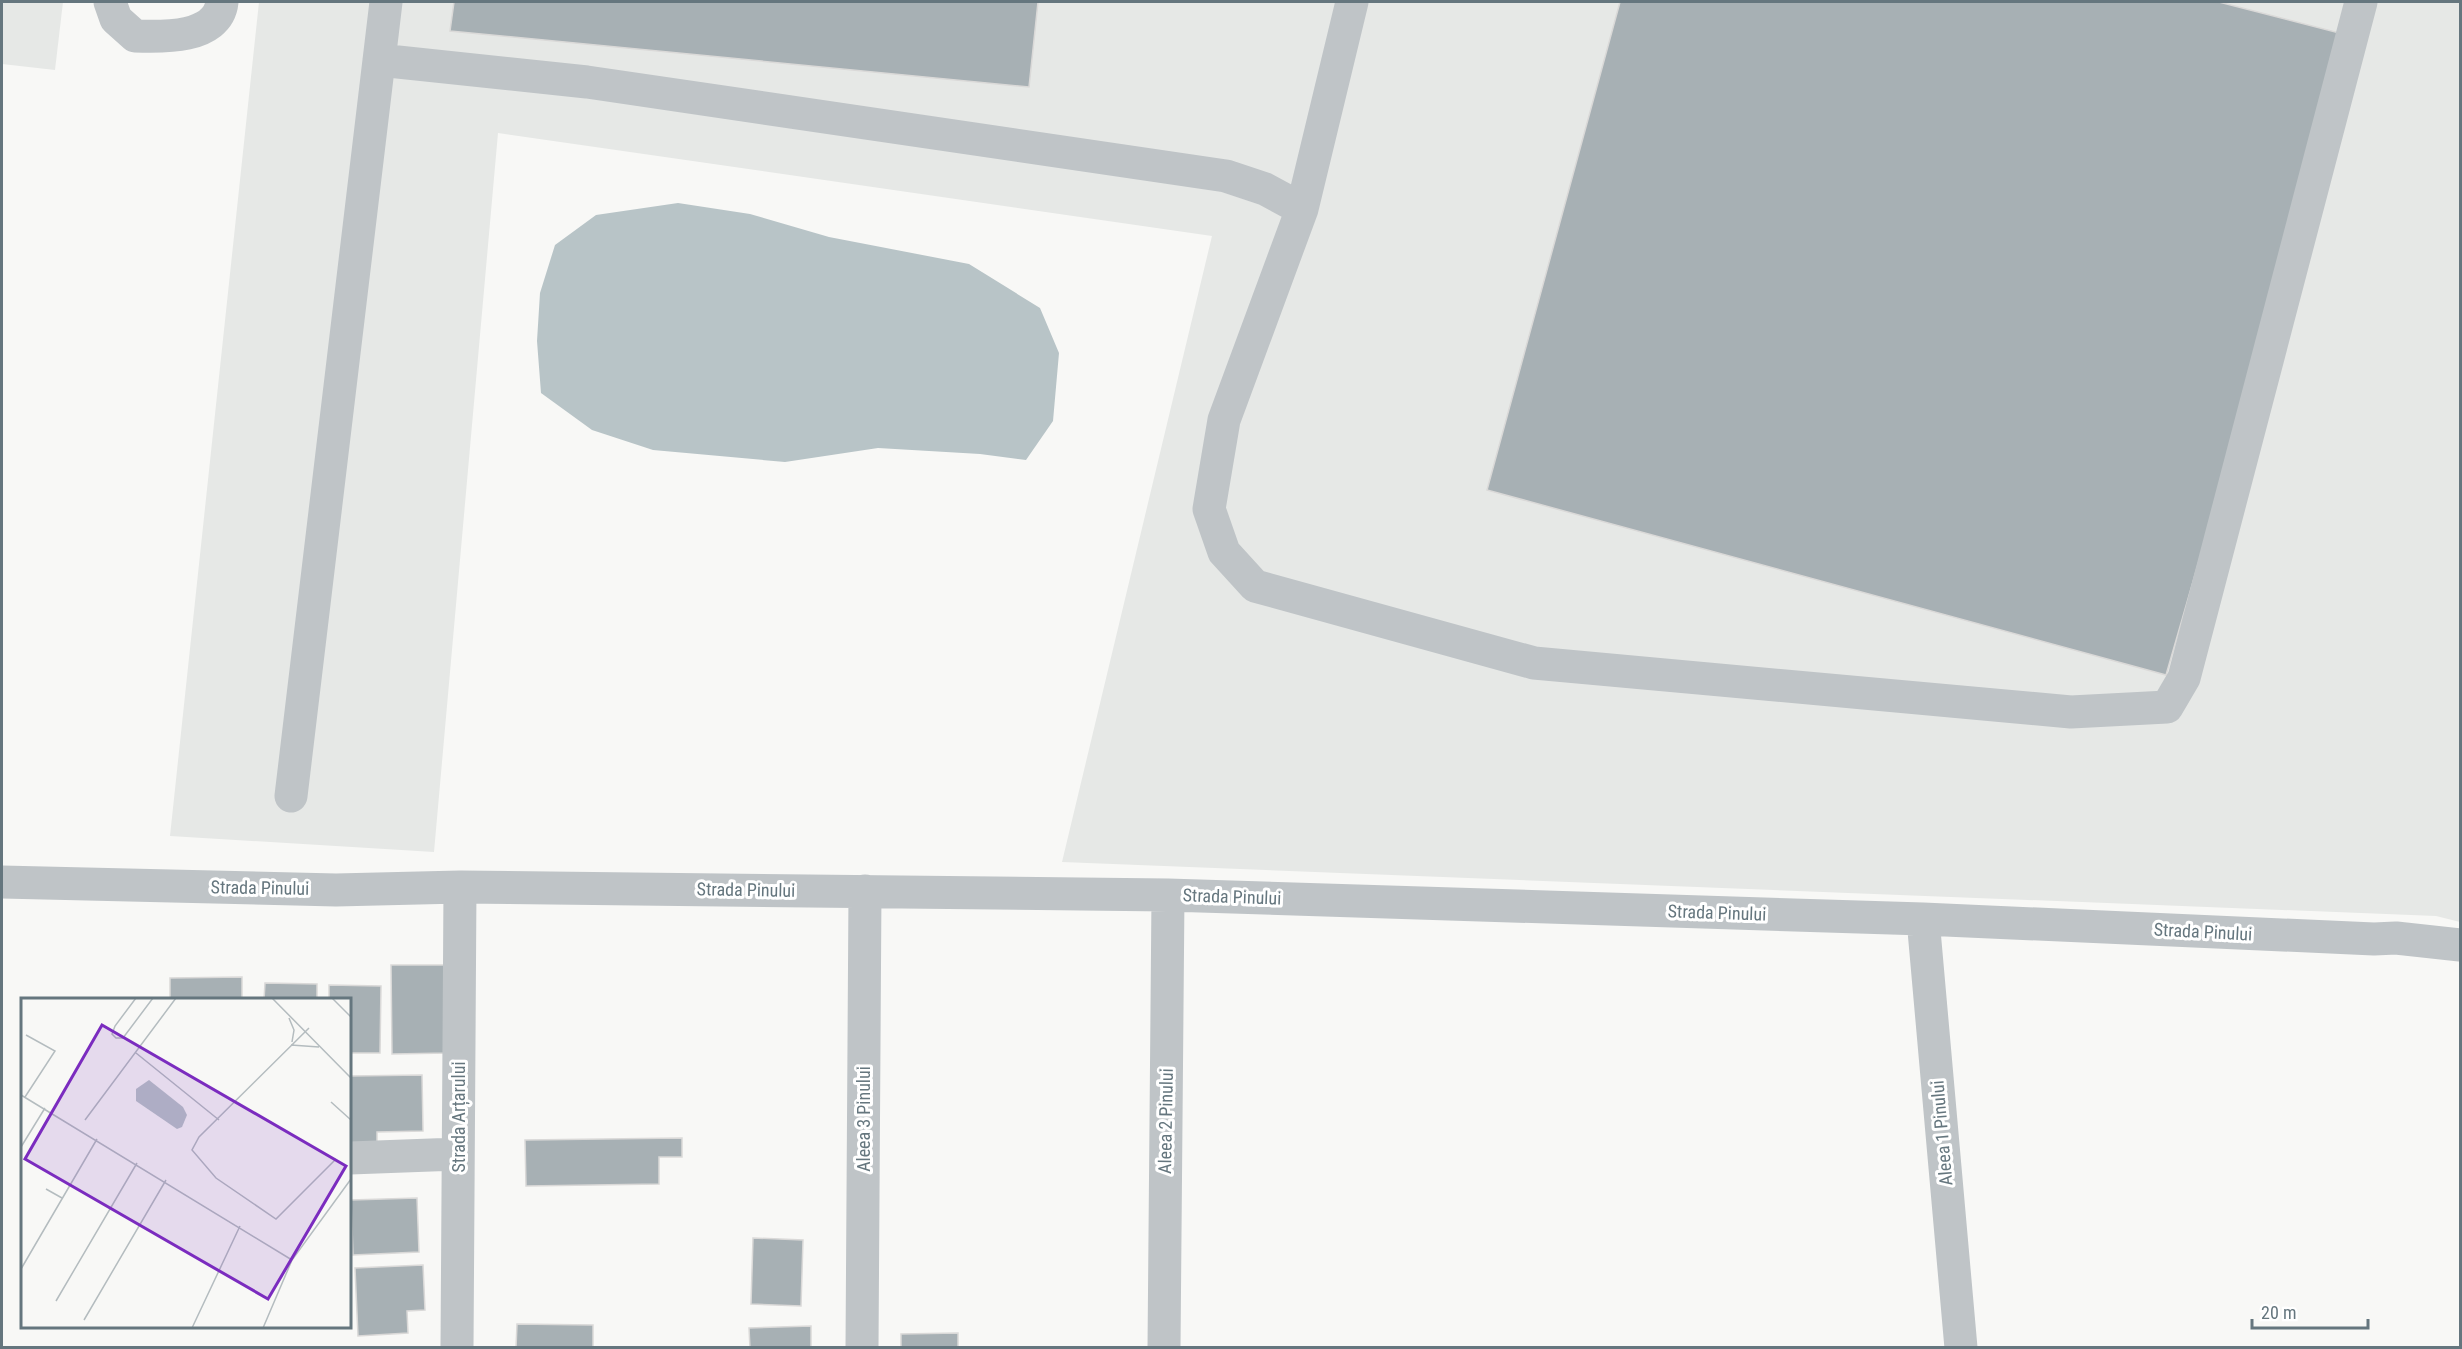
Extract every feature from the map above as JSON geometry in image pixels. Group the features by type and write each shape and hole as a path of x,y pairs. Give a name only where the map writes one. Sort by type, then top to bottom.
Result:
{"street":[{"path":"110,2 116,19 135,36 168,37 194,33 212,21 222,8 222,2"},
{"path":"291,796 386,2"},
{"path":"1352,2 1302,209 1224,420 1209,509 1224,552 1255,586 1534,663 2071,712 2167,706 2184,678 2361,2"},
{"path":"379,60 586,82 1226,176 1265,189 1302,209"},
{"name":"Strada Pinului","path":"2,882 336,890 460,887 1168,895 1923,919 2362,939 2396,938 2460,945"},
{"name":"Strada Arțarului","path":"457,1347 460,887"},
{"name":"Aleea 3 Pinului","path":"862,1347 865,891"},
{"name":"Aleea 2 Pinului","path":"1164,1347 1168,895"},
{"name":"Aleea 1 Pinului","path":"1923,919 1961,1347"},
{"path":"351,1158 458,1154"}],"shaded area":[{"path":"2,2 63,2 55,70 2,64"},
{"path":"259,2 2460,2 2460,922 2436,916 1062,862 1212,236 498,133 434,852 170,836"},
{"path":"678,203 750,214 829,237 969,264 1040,308 1059,353 1053,421 1026,460 980,454 878,448 785,462 653,450 592,430 541,393 537,341 540,293 555,245 596,215"}],"building":[{"path":"454,2 1038,2 1029,87 450,31"},
{"path":"1620,2 2219,2 2351,36 2166,675 1487,490"},
{"path":"391,965 448,965 448,1053 392,1054"},
{"path":"242,977 242,998 170,998 170,978"},
{"path":"265,983 317,984 317,998 264,998"},
{"path":"329,985 381,986 380,1053 351,1053 351,998 329,998"},
{"path":"422,1075 423,1131 377,1132 377,1148 351,1148 351,1076"},
{"path":"682,1138 682,1157 659,1157 659,1184 526,1186 525,1140"},
{"path":"417,1198 419,1252 353,1255 351,1200"},
{"path":"753,1238 803,1240 801,1306 751,1304"},
{"path":"423,1265 425,1310 407,1311 408,1333 358,1336 355,1268"},
{"path":"517,1324 593,1325 593,1348 516,1348"},
{"path":"811,1326 811,1348 750,1348 749,1328"},
{"path":"958,1333 958,1348 901,1348 901,1334"}]}
